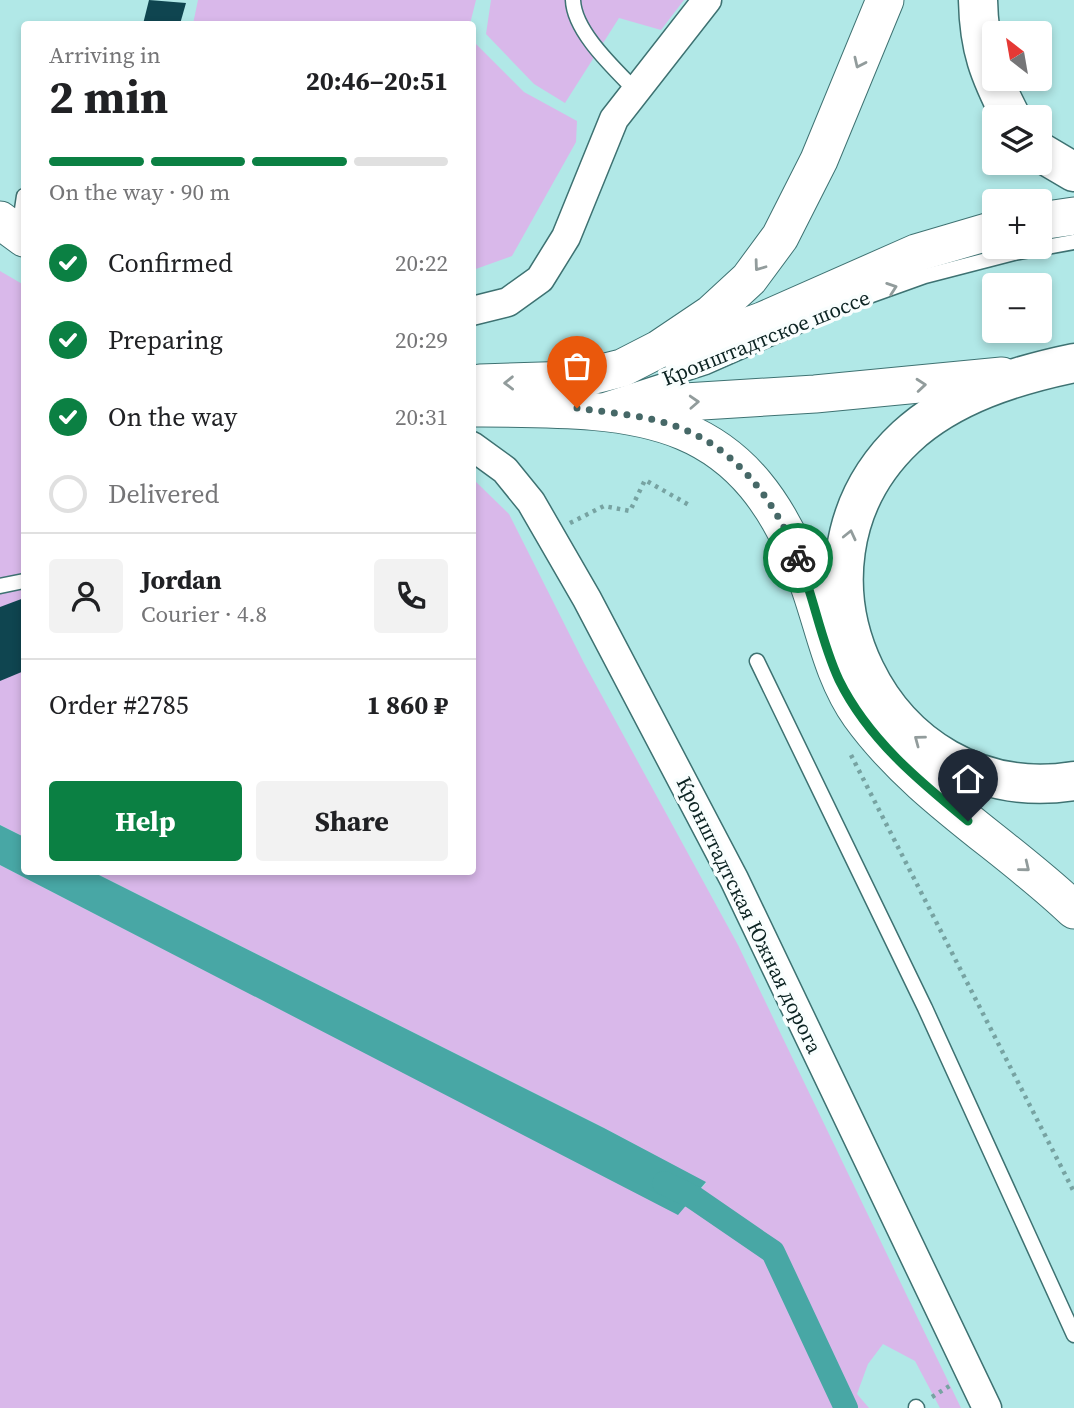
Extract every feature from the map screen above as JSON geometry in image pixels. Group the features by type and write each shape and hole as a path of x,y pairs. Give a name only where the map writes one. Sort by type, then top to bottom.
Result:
{"main road":[{"path":"978,0 978,35 993,83 1005,105"},
{"path":"1052,159 1074,172"},
{"name":"Кронштадтское шоссе","path":"1025,373 1074,363"},
{"path":"1025,373 950,405 916,428 892,452 859,506 852,525 846,555 844,606 859,657 872,687 911,734 964,769 983,775 1044,785 1074,781"}],"street":[{"path":"476,310 508,302 540,279 566,237 614,119 707,0"},
{"path":"609,372 659,348 711,314 750,279 772,248 819,160 885,0"},
{"path":"1052,220 1074,216"},
{"name":"Кронштадтское шоссе","path":"476,383 560,381 609,372 700,346 916,253 982,234"},
{"name":"Кронштадтское шоссе","path":"577,408 828,393 951,383 1025,373"},
{"path":"476,408 577,408 648,419 680,427 725,454 750,477 770,501 789,534 810,588 838,678 858,713 892,754 937,796 1043,881 1074,911"},
{"name":"Кронштадтская Южная дорога","path":"476,449 505,470 531,502 551,533 734,878 987,1408"}],"lane":[{"path":"573,0 573,9 595,47 636,91"},
{"path":"14,231 21,206"},
{"name":"Кронштадтское шоссе","path":"577,408 706,367 858,300 925,276 1014,253 1074,242"},
{"path":"0,586 21,582"},
{"path":"757,661 925,1008 1074,1335"}],"path":[{"path":"551,533 604,506 630,511 645,480 689,505"},
{"path":"848,748 1074,1192"},
{"path":"917,1408 970,1373"}],"shaded area":[{"path":"198,0 476,0 471,21 194,21"},
{"path":"491,0 684,0 661,30 619,18 565,103 534,84 486,34"},
{"path":"476,44 524,92 577,121 576,142 512,256 476,269"},
{"path":"0,271 21,283 21,836 0,825"},
{"path":"476,482 509,514 584,663 738,945 961,1408 940,1408 915,1361 883,1344 868,1364 857,1394 869,1408 0,1408 0,865 678,1214 706,1183 604,1128 99,875 476,875"}],"water":[{"path":"0,825 21,836 21,875 99,875 604,1128 706,1182 678,1215 0,865"}],"building":[{"path":"149,0 186,3 181,21 144,21"},
{"path":"21,599 21,672 0,681 0,607"}],"waterway":[{"path":"664,1183 693,1197 773,1252 846,1408"}],"way so far":[{"path":"577,408 680,427 725,454 750,477 770,501 789,534 798,558"}],"route":[{"path":"798,558 838,678 858,713 900,762 968,821"}]}
